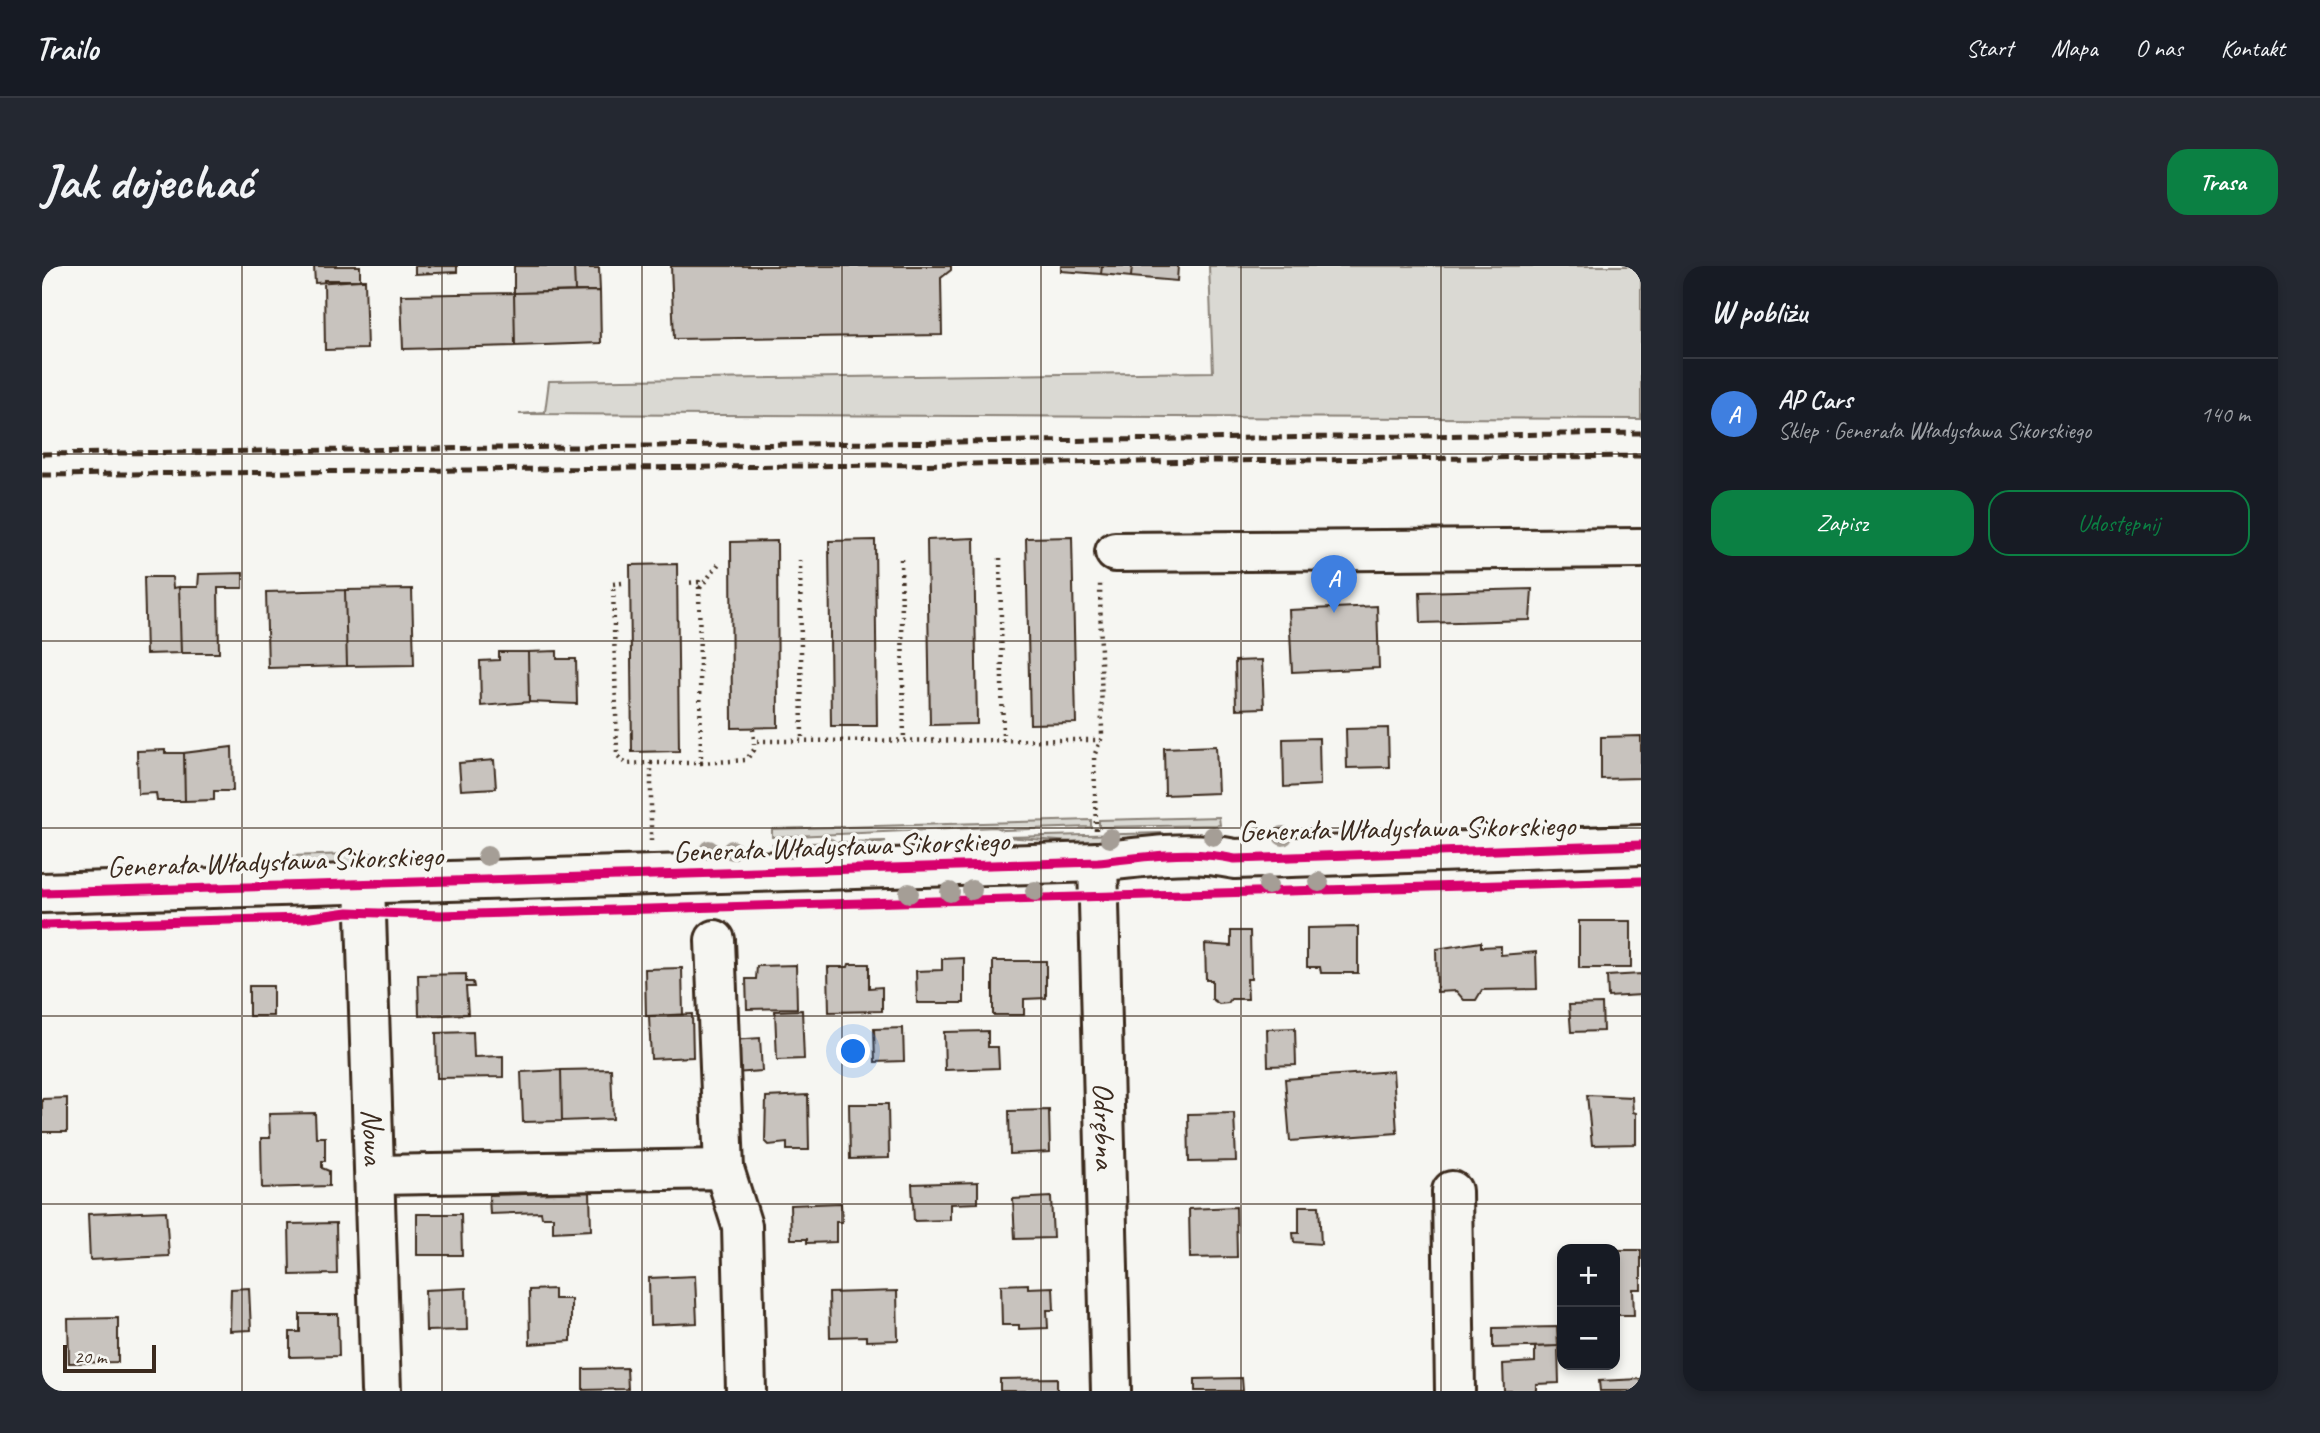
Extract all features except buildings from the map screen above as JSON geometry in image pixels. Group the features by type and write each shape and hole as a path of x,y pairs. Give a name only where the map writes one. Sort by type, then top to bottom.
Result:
{"street":[{"path":"1107,561 1641,548"},
{"name":"Generała Władysława Sikorskiego","path":"42,893 365,883 1097,847 1161,854 1208,853 1235,859 1641,845"},
{"name":"Odrębna","path":"1097,847 1111,1391"},
{"name":"Nowa","path":"365,883 381,1391"},
{"path":"715,940 724,1169 742,1226 746,1391"},
{"path":"376,1175 724,1169"},
{"path":"1452,1191 1455,1391"}],"path":[{"path":"1000,558 1003,741"},
{"path":"901,559 904,741"},
{"path":"800,560 802,741"},
{"path":"699,589 721,561"},
{"path":"1097,847 1094,756 1101,740 1107,561"},
{"path":"686,583 699,582 701,763"},
{"path":"622,583 612,584 617,755 626,764 746,760 754,750 753,729"},
{"path":"754,741 1101,740"},
{"path":"650,763 652,843"}],"shaded area":[{"path":"1209,266 1641,266 1641,419 519,414 545,412 549,381 1213,372"},
{"path":"1219,817 1220,825 1099,827 1099,820"},
{"path":"1091,820 1091,827 1003,830 995,827 772,837 772,829"},
{"path":"1163,833 1169,840 1099,844 1006,837"},
{"path":"886,841 824,854 777,856 773,844"},
{"path":"410,852 408,863 290,867 290,856"}],"railway":[{"path":"42,454 1641,433"},
{"path":"42,475 1641,456"}],"cycle path":[{"path":"42,893 1098,862 1184,854 1235,859 1641,845"},
{"path":"42,925 304,918 348,912 440,915 1641,881"}],"place":[{"name":"AP Cars","path":"1334,613"}]}
